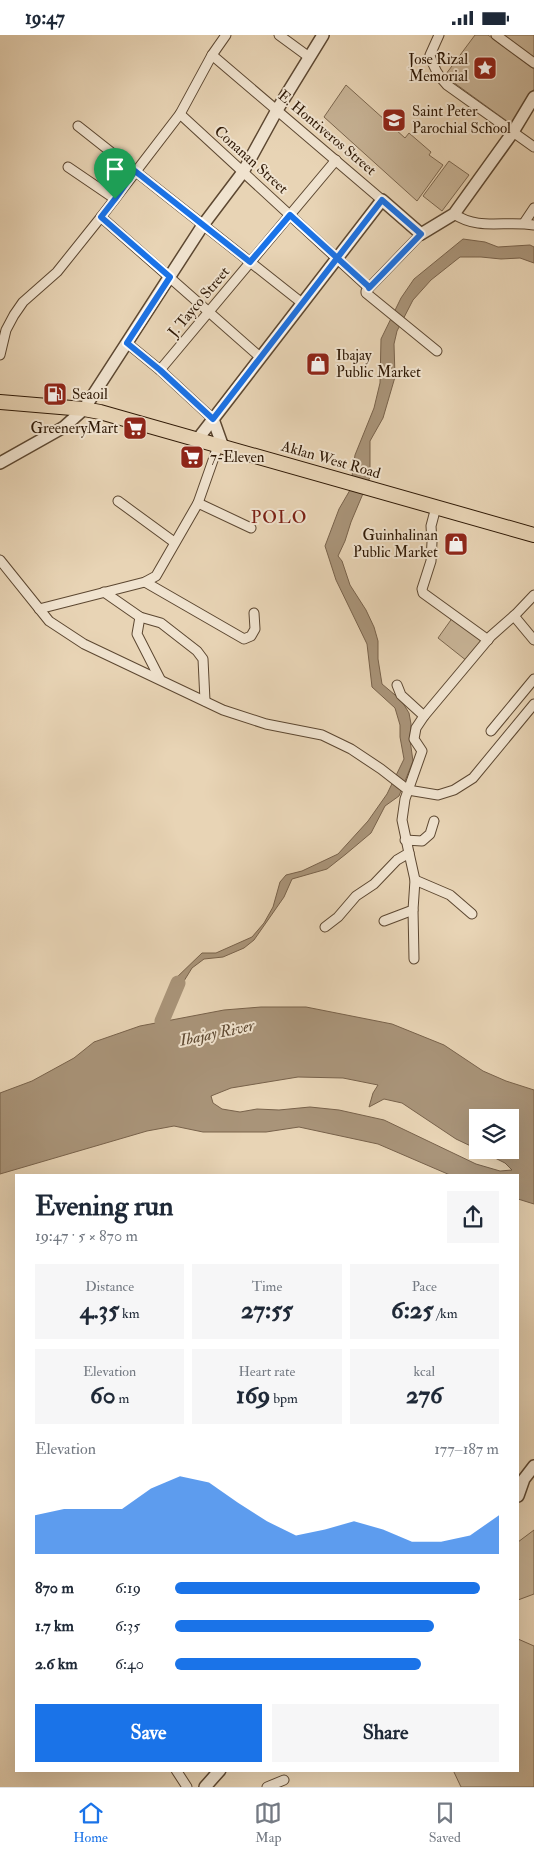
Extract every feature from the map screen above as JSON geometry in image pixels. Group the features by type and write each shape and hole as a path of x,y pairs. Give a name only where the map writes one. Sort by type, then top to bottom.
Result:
{"main road":[{"name":"Aklan West Road","path":"0,403 84,409 534,535"}],"street":[{"path":"0,355 6,330 23,302 57,272 180,114 212,55 226,35"},
{"path":"279,35 310,57"},
{"path":"0,463 64,427 84,409 203,225 243,172 277,110 323,35"},
{"path":"439,35 430,55 434,68 440,78 534,147"},
{"path":"496,35 534,63"},
{"name":"E. Hontiveros Street","path":"212,55 421,234"},
{"path":"369,288 421,234 454,214 513,132 534,97"},
{"name":"Conanan Street","path":"180,114 338,258 369,288 366,293 437,351"},
{"path":"78,126 302,303"},
{"name":"J. Tayco Street","path":"160,370 336,160"},
{"path":"68,167 115,199"},
{"path":"197,440 382,200"},
{"path":"524,223 534,208"},
{"path":"454,214 468,223 524,223 534,225"},
{"path":"101,217 260,357"},
{"path":"39,609 145,582 156,576 198,503 220,446 213,419 160,370 127,343"},
{"path":"118,501 174,543"},
{"path":"198,503 251,528"},
{"path":"436,507 431,526 431,561 422,593 488,640"},
{"path":"0,560 49,621 84,643 223,710 266,724 322,735 351,749 408,790 438,795 454,790 473,778 534,704"},
{"path":"145,582 244,639 251,636 255,629 254,613"},
{"path":"104,592 140,617 161,623 197,651 203,659 204,701"},
{"path":"414,959 413,910 415,880 402,820 408,790 422,751 414,735 424,716 488,640 534,595"},
{"path":"514,616 534,640"},
{"path":"140,617 137,634 160,679"},
{"path":"491,731 534,679"},
{"path":"397,685 401,695 424,716"},
{"path":"405,840 422,841 430,834 434,821"},
{"path":"325,927 338,917 356,896 374,884 397,860 409,853"},
{"path":"415,880 450,895 472,914"},
{"path":"384,921 413,910"},
{"path":"519,1492 524,1479 534,1466"},
{"path":"177,1772 187,1787"},
{"path":"205,1787 218,1772"},
{"path":"267,1787 284,1780"}],"shaded area":[{"path":"475,35 488,35 534,69 534,89 511,124 453,82 446,74"},
{"path":"502,35 534,35 534,59"},
{"path":"346,85 405,138 409,133 431,152 429,155 443,165 417,201 324,117"},
{"path":"449,161 469,175 442,211 423,196"},
{"path":"453,617 484,640 467,661 438,638"},
{"path":"534,1530 534,1594 519,1600 519,1541"},
{"path":"519,1639 534,1646 534,1787 461,1787 454,1772 519,1772"}],"water":[{"path":"463,239 485,242 498,247 530,245 534,247 534,263 520,258 460,257 431,280 413,300 397,331 394,344 395,377 383,418 370,441 370,477 338,556 342,561 350,585 374,627 378,641 378,659 382,684 401,700 409,713 413,761 399,796 385,806 371,833 327,869 292,879 284,897 254,940 244,948 223,957 204,959 192,968 171,1002 168,1003 174,980 202,953 216,953 252,937 264,923 273,907 280,882 286,875 302,871 338,854 368,821 387,794 404,759 400,725 395,708 372,687 367,644 336,580 325,546 339,509 350,490 355,455 374,408 380,383 381,339 401,298 414,279"},
{"name":"Ibajay River","path":"261,1007 306,1007 392,1024 444,1045 483,1071 534,1090 534,1204 519,1199 519,1174 448,1174 378,1144 299,1127 266,1132 203,1132 174,1126 147,1131 0,1174 0,1093 32,1081 74,1058 94,1042 140,1026 224,1010"}],"waterway":[{"path":"162,1021 178,983"}],"place":[{"name":"Jose Rizal Memorial","path":"485,68"},
{"name":"Saint Peter Parochial School","path":"394,120"},
{"name":"Ibajay Public Market","path":"318,364"},
{"name":"Seaoil","path":"55,394"},
{"name":"GreeneryMart","path":"135,428"},
{"name":"7-Eleven","path":"192,457"},
{"name":"Guinhalinan Public Market","path":"456,544"}],"district":[{"name":"POLO","path":"279,517"}],"route":[{"path":"115,199 101,217 170,277 127,343 160,370 213,419 260,357 338,258 382,200 421,234 369,288 338,258 290,215 250,262 135,171 115,199"}]}
